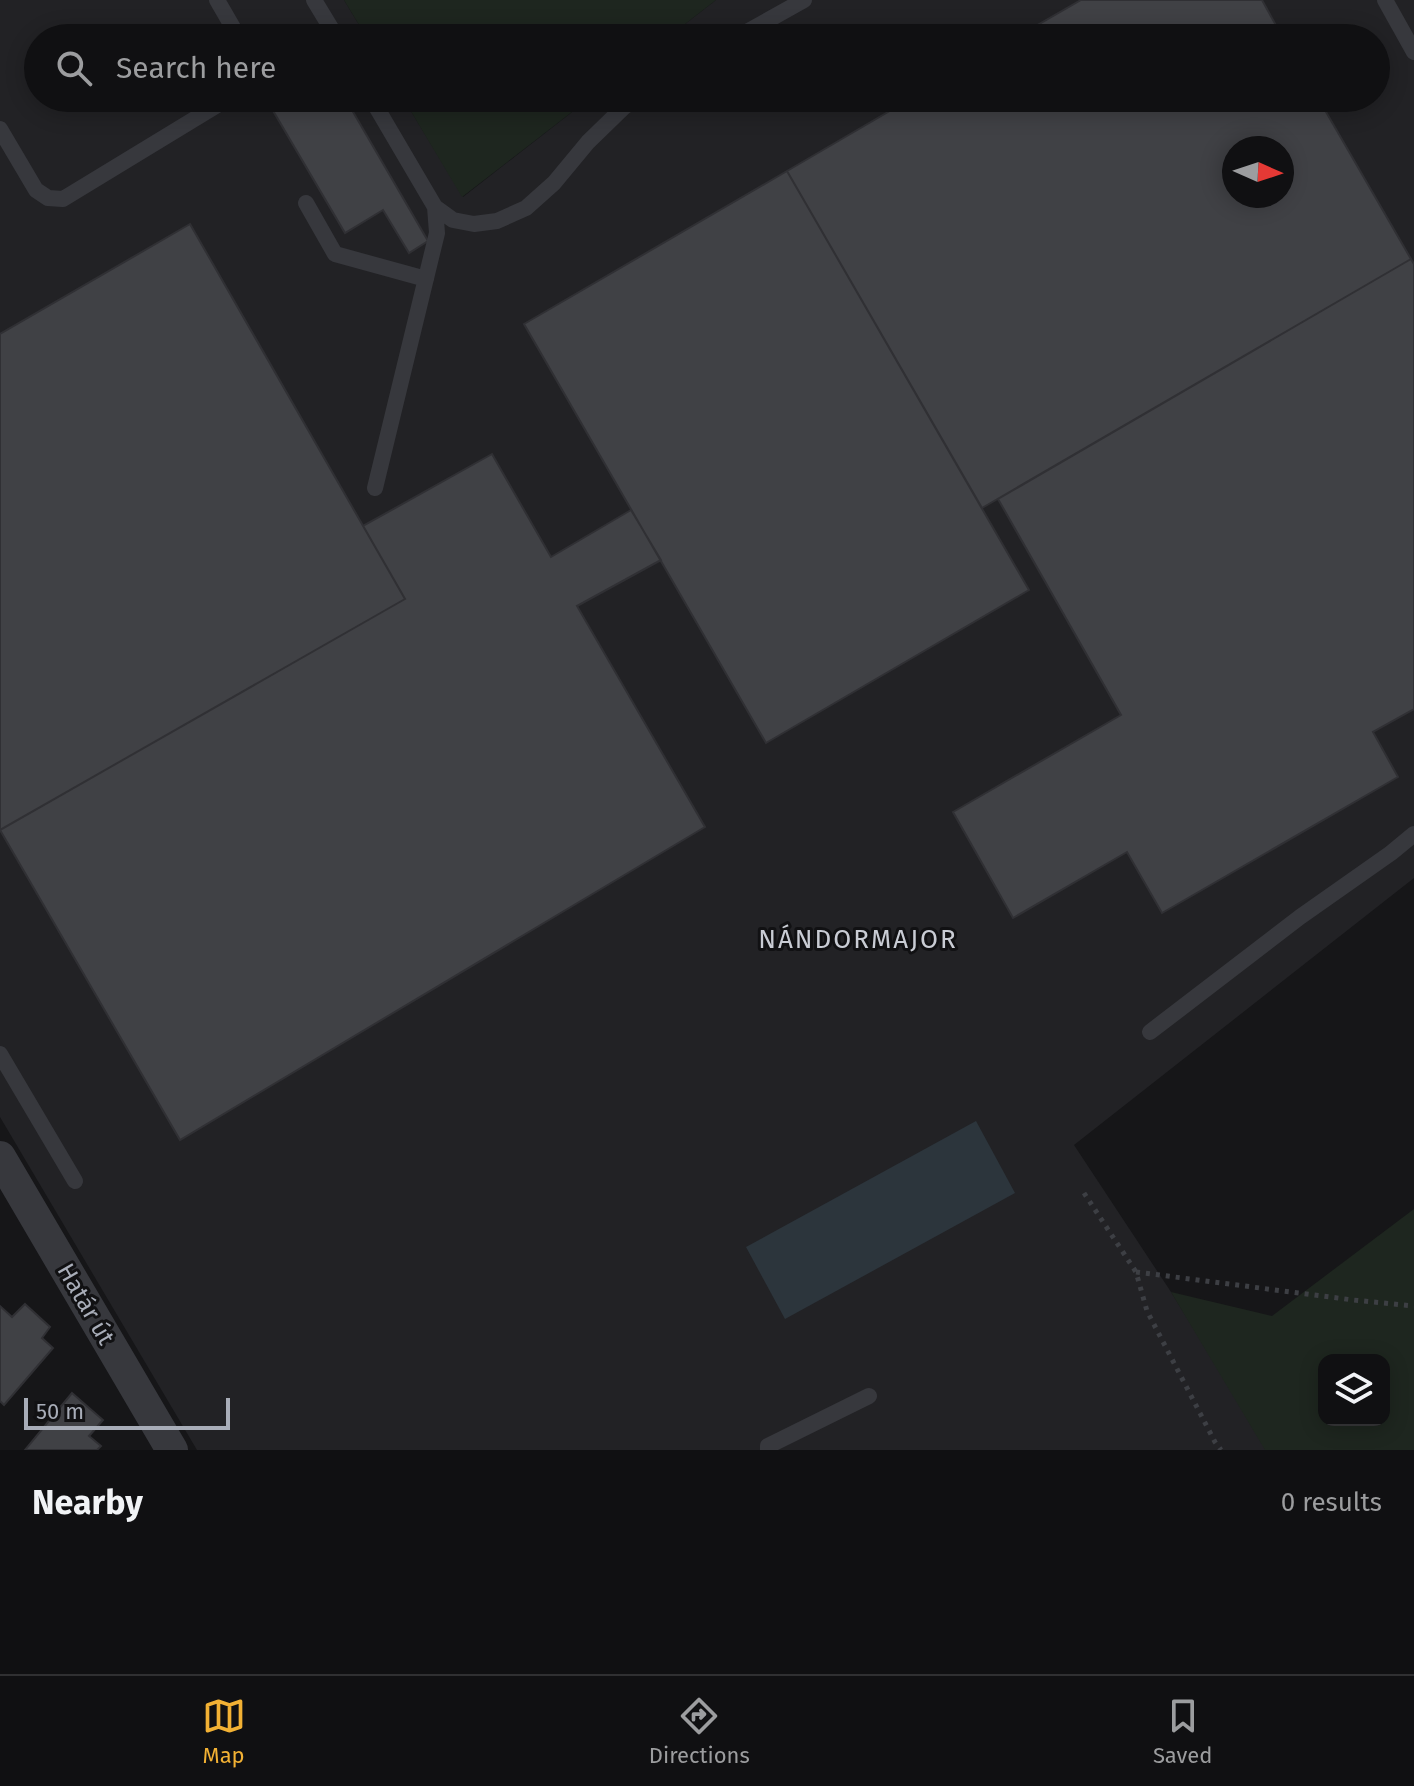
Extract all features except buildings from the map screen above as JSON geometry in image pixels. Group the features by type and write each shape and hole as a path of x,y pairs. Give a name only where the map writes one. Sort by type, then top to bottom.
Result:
{"street":[{"name":"Határ út","path":"0,1157 166,1447"}],"lane":[{"path":"217,0 231,24"},
{"path":"314,0 329,24"},
{"path":"761,24 804,0"},
{"path":"1385,0 1414,52"},
{"path":"0,129 36,190 48,198 63,199 206,112"},
{"path":"379,112 435,207 453,220 474,224 497,221 526,208 554,183 588,142 619,112"},
{"path":"306,203 335,254 426,279"},
{"path":"375,488 437,233 435,207"},
{"path":"1150,1032 1414,834"},
{"path":"0,1054 75,1181"},
{"path":"768,1450 768,1446 869,1396"}],"path":[{"path":"1084,1193 1136,1272 1147,1311 1221,1450"},
{"path":"1136,1272 1414,1306"}],"shaded area":[{"path":"0,0 344,0 359,24 24,24 24,112 411,112 463,197 572,112 1390,112 1390,24 685,24 716,0 1414,0 1414,878 1074,1145 1171,1292 1268,1450 197,1450 0,1117"},
{"path":"344,0 716,0 685,24 359,24"},
{"path":"411,112 572,112 462,197"},
{"path":"976,1121 1015,1193 785,1319 746,1247"},
{"path":"1414,1209 1414,1450 1265,1450 1171,1292 1272,1316"}],"district":[{"name":"NÁNDORMAJOR","path":"858,939"}]}
